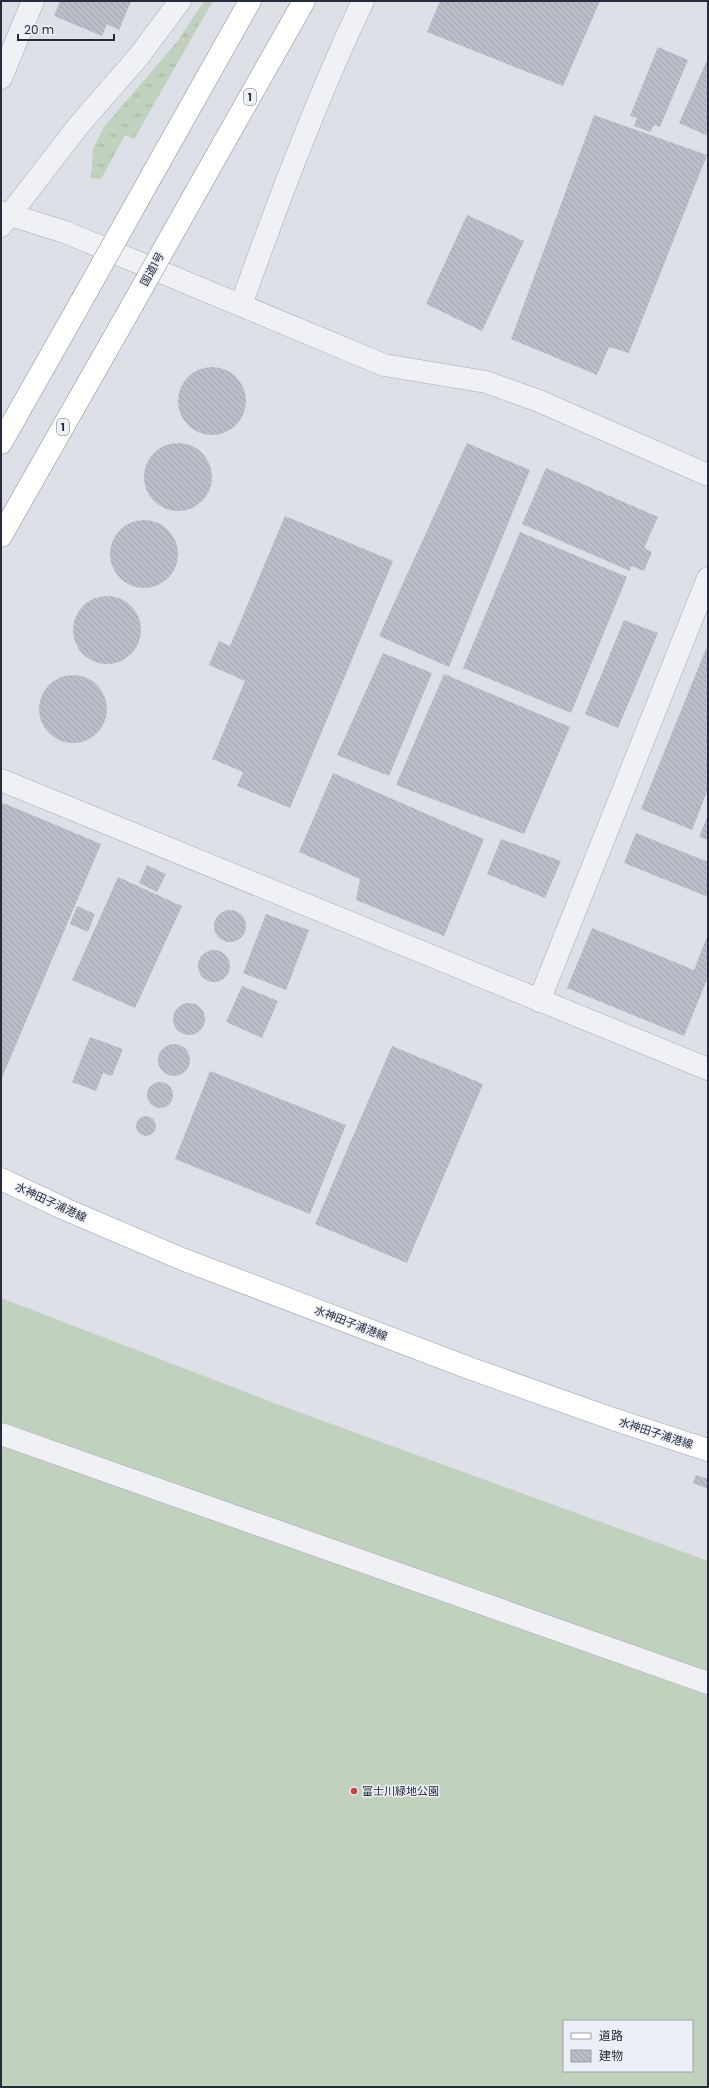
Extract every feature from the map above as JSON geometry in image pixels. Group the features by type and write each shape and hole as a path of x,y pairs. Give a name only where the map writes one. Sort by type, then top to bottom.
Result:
{"main road":[{"path":"1,443 250,1"},
{"name":"国道1号","path":"1,536 304,1"},
{"name":"水神田子浦港線","path":"1,1179 74,1213 182,1259 469,1368 613,1419 708,1450"}],"street":[{"path":"1,78 33,1"},
{"path":"180,1 139,56 78,125 3,218 65,232 384,365 486,382 539,401 708,475"},
{"path":"241,305 302,142 334,63 363,1"},
{"path":"540,1001 708,578"},
{"path":"1,780 708,1070"},
{"path":"1,1434 708,1682"}],"green space":[{"path":"204,1 213,1 134,139 125,135 101,179 91,178 93,149 104,127 177,42"},
{"name":"富士川緑地公園","path":"1,1298 274,1403 708,1561 708,2087 1,2087"}],"building":[{"path":"60,1 131,1 119,30 107,24 102,36 54,16"},
{"path":"440,1 600,1 563,86 427,32"},
{"path":"658,47 688,60 660,127 654,125 650,132 634,126 637,118 630,116"},
{"path":"708,58 708,136 679,123"},
{"path":"594,115 707,155 629,353 609,347 597,375 511,339"},
{"path":"467,215 524,241 482,331 426,304"},
{"path":"212,367 225,370 236,377 243,388 246,401 243,414 236,425 225,432 212,435 199,432 188,425 181,414 178,401 181,388 188,377 199,370"},
{"path":"178,443 191,446 202,453 209,464 212,477 209,490 202,501 191,508 178,511 165,508 154,501 147,490 144,477 147,464 154,453 165,446"},
{"path":"467,443 530,470 449,667 379,636"},
{"path":"546,468 658,517 644,548 652,552 644,571 631,566 630,571 522,524"},
{"path":"285,516 393,561 290,808 237,786 243,772 212,759 245,681 209,665 219,641 230,646"},
{"path":"144,520 157,523 168,530 175,541 178,554 175,567 168,578 157,585 144,588 131,585 120,578 113,567 110,554 113,541 120,530 131,523"},
{"path":"520,532 627,577 571,713 463,668"},
{"path":"107,596 120,599 131,606 138,617 141,630 138,643 131,654 120,661 107,664 94,661 83,654 76,643 73,630 76,617 83,606 94,599"},
{"path":"624,620 658,633 618,728 585,714"},
{"path":"708,644 708,789 692,830 641,809"},
{"path":"383,653 432,673 389,776 337,755"},
{"path":"444,674 570,727 524,834 396,785"},
{"path":"73,675 86,678 97,685 104,696 107,709 104,722 97,733 86,740 73,743 60,740 49,733 42,722 39,709 42,696 49,685 60,678"},
{"path":"333,773 484,839 444,936 356,900 360,879 299,852"},
{"path":"1,802 101,844 1,1080"},
{"path":"708,815 708,840 699,837"},
{"path":"636,833 708,862 708,897 624,863"},
{"path":"501,839 561,861 545,898 487,874"},
{"path":"147,865 166,874 157,892 139,883"},
{"path":"118,877 182,906 135,1008 72,980"},
{"path":"77,906 95,914 88,932 70,924"},
{"path":"227,910 233,910 243,917 246,926 245,932 239,939 233,942 227,942 217,935 214,929 214,923 221,913"},
{"path":"266,914 309,930 286,990 243,973"},
{"path":"592,928 694,970 708,934 708,977 684,1036 567,988"},
{"path":"211,950 217,950 227,957 230,966 229,972 223,979 217,982 211,982 201,975 198,969 198,963 205,953"},
{"path":"242,986 278,1001 262,1038 226,1022"},
{"path":"186,1003 192,1003 201,1007 205,1019 201,1031 192,1035 186,1035 177,1031 173,1022 173,1016 177,1007"},
{"path":"90,1037 123,1049 112,1076 103,1073 96,1091 72,1082"},
{"path":"177,1044 183,1046 188,1051 190,1060 188,1069 183,1074 171,1076 165,1074 160,1069 158,1057 160,1051 165,1046"},
{"path":"392,1046 483,1084 407,1263 315,1224"},
{"path":"210,1071 346,1125 310,1214 175,1159"},
{"path":"160,1082 169,1086 173,1095 169,1104 160,1108 151,1104 147,1095 151,1086"},
{"path":"146,1116 153,1119 156,1126 153,1133 146,1136 139,1133 136,1126 139,1119"},
{"path":"696,1475 708,1479 708,1489 693,1483"}],"place":[{"name":"富士川緑地公園","path":"354,1791"}]}
